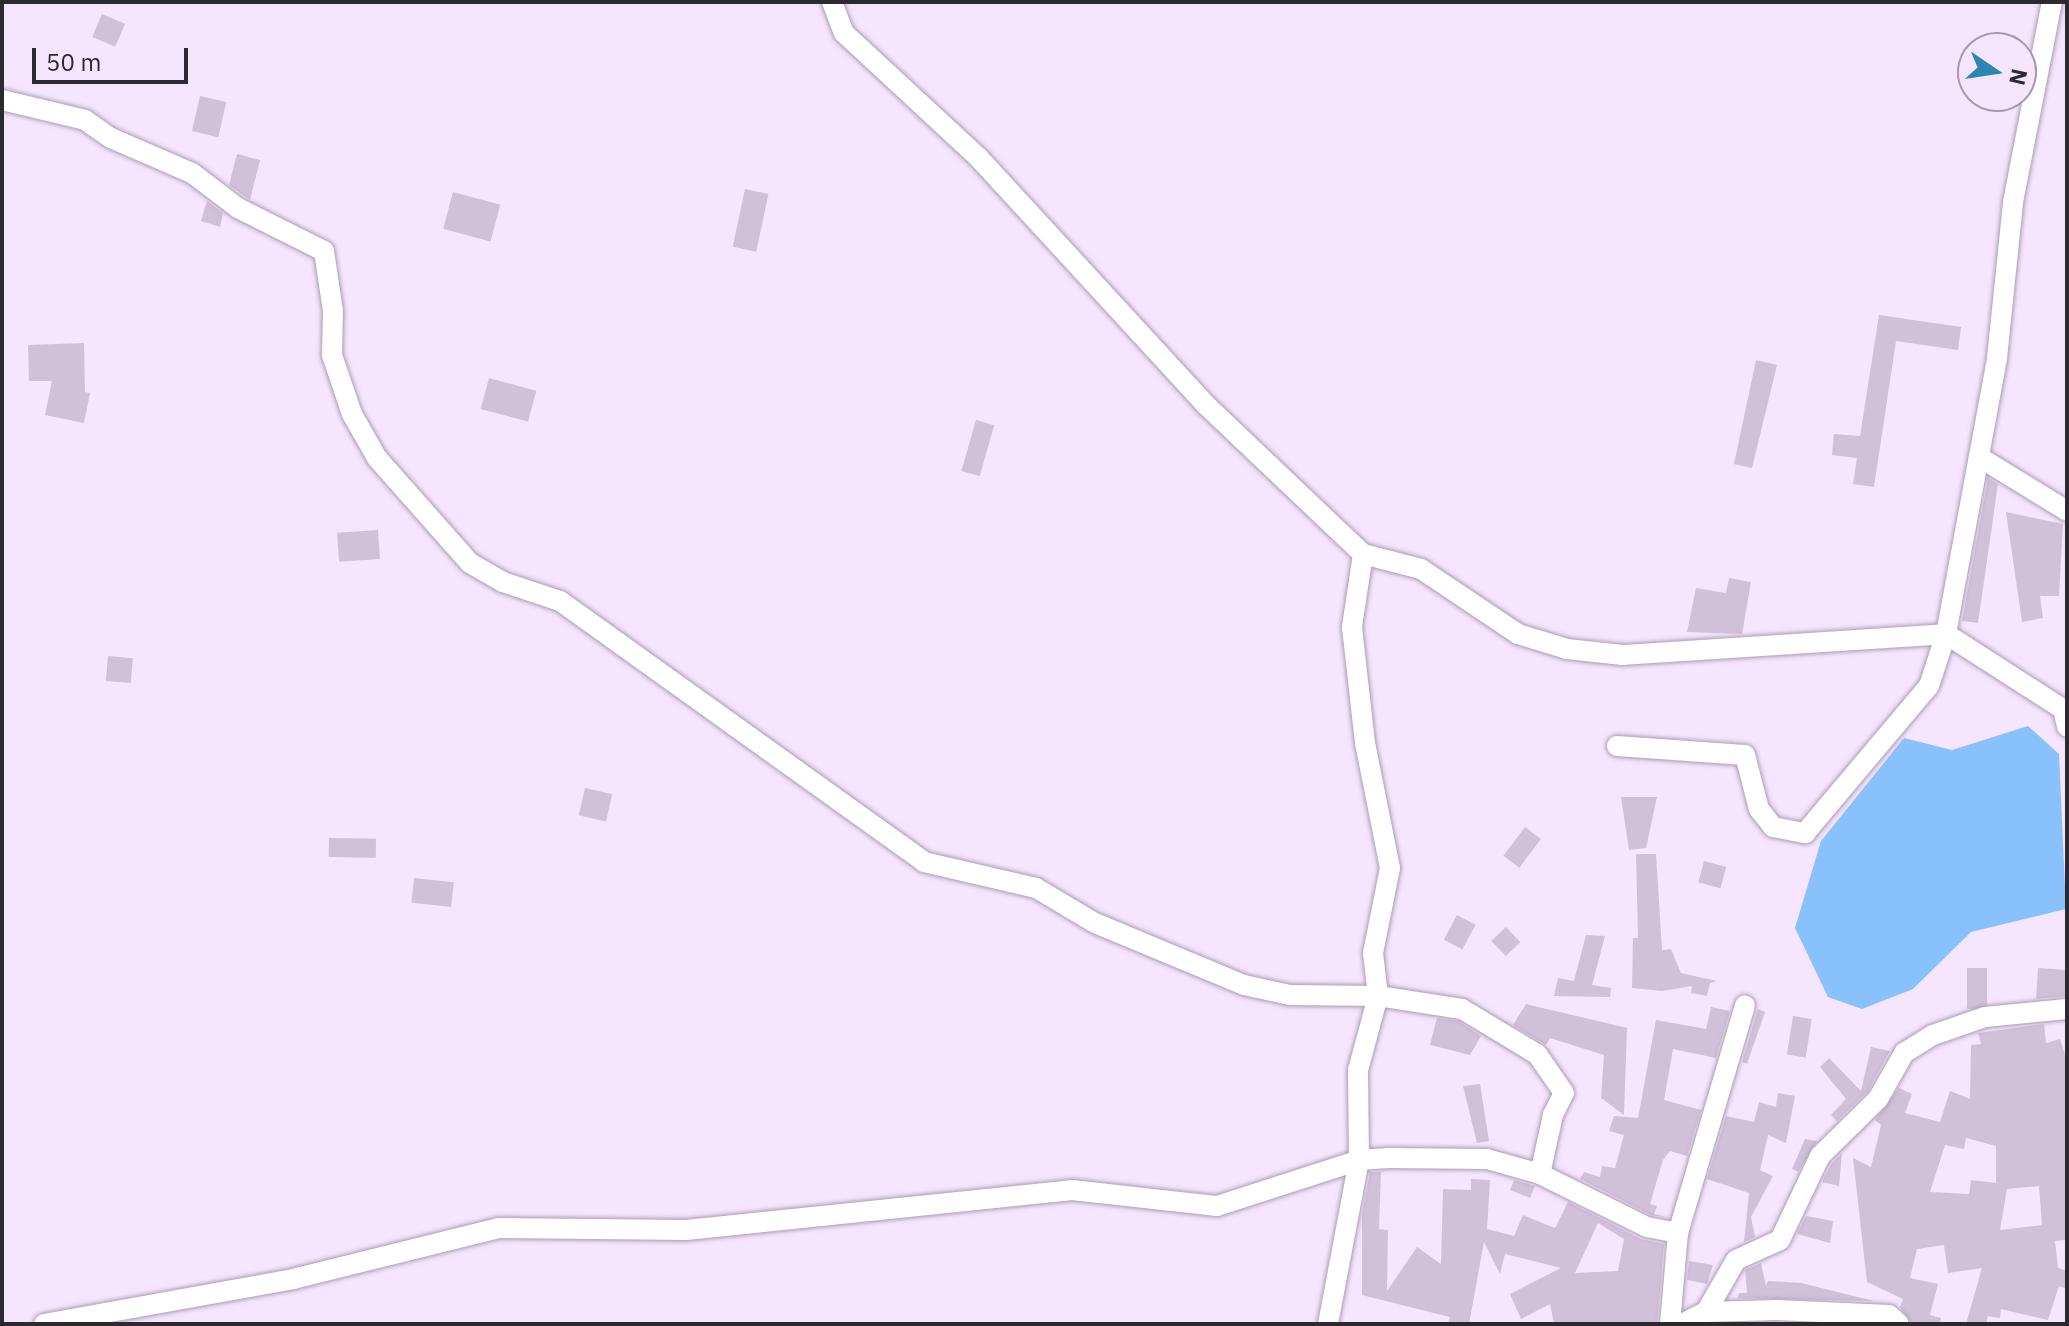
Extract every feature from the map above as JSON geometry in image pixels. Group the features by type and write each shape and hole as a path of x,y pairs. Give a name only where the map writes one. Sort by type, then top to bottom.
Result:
{"street":[{"path":"832,2 844,33 978,157 1206,405 1363,554 1421,569 1518,634 1567,649 1623,655 1946,634 2063,709 2067,727"},
{"path":"1617,746 1745,755 1759,809 1773,827 1805,833 1929,686 1946,634 1997,358 2013,202 2052,2"},
{"path":"2,100 85,120 111,138 192,173 238,208 324,251 333,311 332,355 352,414 377,458 470,563 503,582 560,601 924,862 1036,888 1109,930 1244,985 1290,995 1378,996 1462,1009 1537,1054 1564,1093 1540,1174"},
{"path":"1979,457 2067,511"},
{"path":"1328,1324 1359,1160 1358,1070 1378,996 1373,953 1390,868 1365,743 1352,627 1363,554"},
{"path":"1670,1324 1678,1233 1745,1006"},
{"path":"1706,1312 1736,1260 1780,1240 1820,1156 1878,1099 1904,1053 1933,1035 1985,1017 2067,1009"},
{"path":"44,1324 293,1279 499,1228 686,1230 1072,1190 1217,1206 1359,1160 1464,1155 1540,1174 1625,1218 1678,1233"},
{"path":"1682,1324 1706,1312 1861,1319 1889,1315 1899,1324"}],"water":[{"path":"2028,726 2059,754 2066,909 1971,932 1913,989 1862,1009 1828,997 1795,928 1821,841 1904,738 1952,750"}],"building":[{"path":"102,14 125,24 115,47 92,37"},
{"path":"200,96 226,102 218,137 192,131"},
{"path":"237,154 260,160 250,200 229,185"},
{"path":"745,189 768,194 756,252 733,247"},
{"path":"453,192 500,205 490,241 443,229"},
{"path":"207,201 223,213 220,227 201,221"},
{"path":"1879,315 1961,327 1958,350 1896,341 1874,487 1853,484 1857,458 1832,455 1834,434 1860,436"},
{"path":"84,343 85,392 90,393 84,423 45,415 52,381 29,381 28,345"},
{"path":"1756,360 1777,365 1752,468 1734,464"},
{"path":"489,378 536,391 528,422 481,409"},
{"path":"976,420 994,425 980,476 961,471"},
{"path":"1988,478 1998,484 1978,623 1962,621"},
{"path":"2006,512 2063,524 2059,596 2040,596 2043,618 2022,622"},
{"path":"378,530 380,559 339,562 337,533"},
{"path":"1729,578 1751,582 1742,634 1687,632 1696,588 1726,593"},
{"path":"108,656 133,658 131,683 106,681"},
{"path":"585,788 612,794 606,822 579,815"},
{"path":"1621,797 1657,797 1646,848 1629,850"},
{"path":"1525,827 1541,839 1519,868 1503,856"},
{"path":"329,838 376,839 376,858 329,857"},
{"path":"1636,854 1656,854 1662,950 1671,949 1681,973 1717,981 1710,983 1707,996 1691,993 1692,986 1662,991 1632,988 1633,938 1638,938"},
{"path":"1704,861 1726,867 1721,888 1698,882"},
{"path":"414,878 454,882 451,907 411,903"},
{"path":"1457,915 1476,925 1462,950 1444,940"},
{"path":"1506,927 1520,942 1506,956 1491,941"},
{"path":"1586,935 1605,936 1592,985 1611,988 1610,997 1554,996 1558,978 1574,981"},
{"path":"1967,968 1987,968 1987,1009 1967,1009"},
{"path":"2038,968 2067,970 2067,996 2036,999"},
{"path":"1526,1004 1627,1028 1624,1115 1601,1098 1604,1055 1550,1038 1546,1045 1513,1025"},
{"path":"1711,1007 1730,1011 1716,1058 1673,1049 1664,1100 1701,1110 1687,1156 1670,1151 1663,1160 1650,1204 1657,1206 1654,1214 1666,1217 1651,1215 1580,1179 1584,1172 1600,1177 1602,1166 1615,1168 1624,1135 1609,1131 1614,1116 1638,1118 1656,1020 1706,1029"},
{"path":"1758,1009 1765,1012 1747,1064 1742,1062"},
{"path":"1793,1016 1812,1019 1806,1057 1787,1055"},
{"path":"1437,1018 1458,1021 1481,1036 1470,1055 1430,1045"},
{"path":"2044,1024 2046,1043 2060,1039 2067,1061 2067,1240 2055,1241 2058,1268 2067,1271 2067,1289 2059,1286 2048,1320 2001,1309 2000,1318 1988,1316 1986,1324 1966,1324 1982,1268 1948,1273 1944,1245 1917,1249 1910,1278 1938,1284 1930,1315 1941,1318 1940,1324 1912,1324 1900,1307 1903,1299 1867,1282 1853,1158 1871,1167 1881,1125 1875,1120 1899,1088 1912,1094 1905,1113 1940,1122 1950,1091 1970,1099 1971,1045 1981,1044 1978,1033","holes":["1966,1138 1996,1146 1996,1183 1971,1180 1969,1194 1930,1192 1945,1145 1964,1149","2039,1186 2042,1225 2000,1230 2007,1189"]},
{"path":"1871,1047 1890,1051 1868,1091 1837,1121 1831,1115 1846,1099 1820,1067 1829,1058 1861,1091"},
{"path":"1480,1084 1489,1141 1477,1143 1463,1086"},
{"path":"1778,1093 1795,1096 1786,1143 1768,1135 1760,1170 1773,1176 1751,1217 1755,1237 1744,1242 1749,1193 1707,1179 1726,1116 1754,1122 1759,1102 1776,1107"},
{"path":"1805,1139 1817,1141 1798,1172 1792,1169"},
{"path":"1842,1153 1839,1186 1822,1182 1831,1164"},
{"path":"1370,1172 1381,1172 1379,1229 1388,1230 1387,1291 1417,1247 1441,1264 1443,1189 1471,1190 1471,1179 1490,1180 1487,1229 1514,1236 1523,1215 1555,1228 1568,1202 1641,1239 1664,1244 1657,1324 1554,1324 1550,1304 1521,1319 1510,1294 1561,1268 1505,1254 1500,1274 1484,1242 1469,1324 1448,1324 1450,1317 1362,1295 1362,1215","holes":["1598,1223 1624,1239 1618,1271 1575,1273"]},
{"path":"1514,1180 1535,1186 1530,1198 1510,1190"},
{"path":"1806,1216 1833,1221 1830,1243 1797,1234"},
{"path":"1689,1261 1713,1265 1707,1284 1687,1280"},
{"path":"1761,1263 1766,1286 1768,1281 1801,1283 1874,1301 1738,1298 1739,1293 1747,1293 1745,1270"}]}
